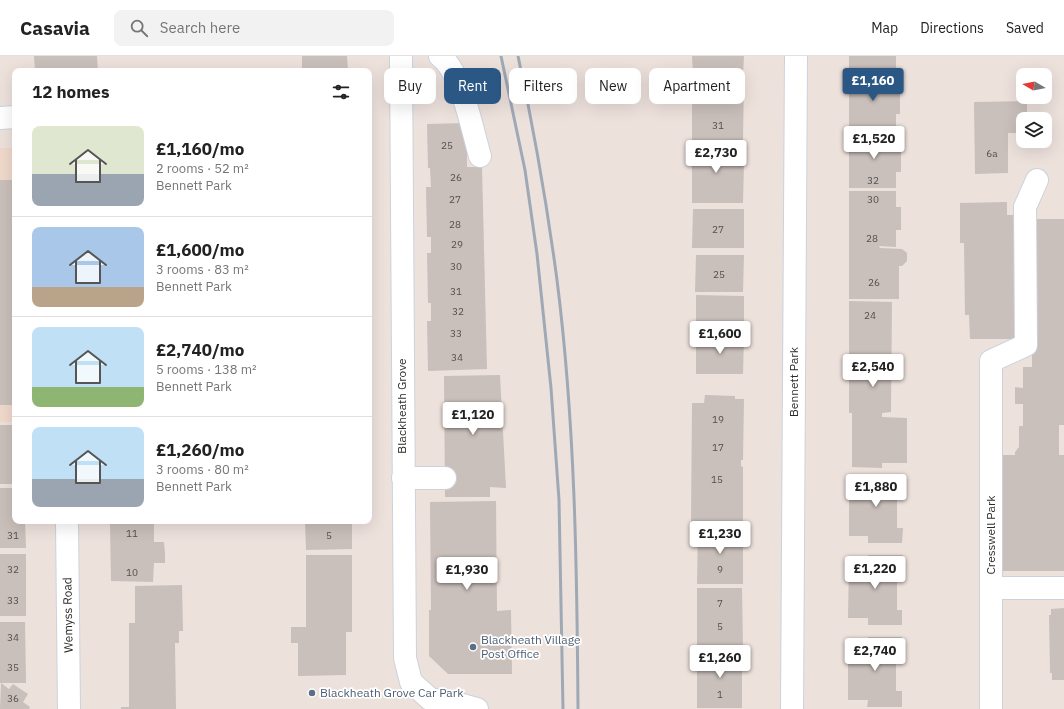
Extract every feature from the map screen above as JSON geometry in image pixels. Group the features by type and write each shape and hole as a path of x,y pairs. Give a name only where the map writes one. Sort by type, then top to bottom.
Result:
{"street":[{"name":"Blackheath Grove","path":"401,56 405,658 411,682 430,699 477,709"},
{"path":"440,56 445,60 459,84 480,156"},
{"name":"Bennett Park","path":"792,709 796,56"},
{"path":"0,118 12,117"},
{"name":"Cresswell Park","path":"990,709 991,362 1026,345 1025,207 1037,180"},
{"path":"403,478 445,478"},
{"name":"Wemyss Road","path":"67,524 69,709"},
{"path":"991,588 1064,588"}],"shaded area":[{"path":"0,148 12,148 12,422 0,422"}],"building":[{"path":"34,56 97,56 98,68 35,68"},
{"path":"302,56 347,56 348,68 302,68"},
{"path":"692,56 744,56 743,68 693,68"},
{"path":"849,56 896,56 896,72 849,72"},
{"path":"849,74 896,74 896,91 900,91 900,114 896,114 896,129 849,130"},
{"path":"1016,101 1016,104 1027,104 1027,112 1016,112 1016,133 1008,133 1008,173 975,174 974,102"},
{"path":"692,104 744,104 743,140 692,140"},
{"path":"467,123 467,167 482,167 487,369 428,371 427,321 431,321 431,303 428,303 427,253 431,253 431,237 427,237 426,187 431,187 430,168 428,168 427,124"},
{"path":"849,132 896,132 896,149 901,148 901,172 896,172 896,188 849,188"},
{"path":"692,142 731,142 731,164 744,164 743,203 692,203"},
{"path":"0,180 12,180 12,405 0,405"},
{"path":"849,191 896,191 896,207 901,207 901,230 896,230 896,247 879,246 880,248 902,249 907,253 907,261 902,266 899,266 899,299 849,299"},
{"path":"1007,202 1007,215 1020,215 1020,314 1014,314 1015,339 970,339 969,315 965,315 964,243 960,243 960,203"},
{"path":"693,209 744,209 744,248 692,248"},
{"path":"1032,219 1064,219 1064,425 1059,425 1059,455 1064,455 1064,571 996,571 996,455 1015,455 1015,452 1019,447 1019,426 1023,426 1023,404 1015,404 1015,387 1023,388 1023,367 1032,367"},
{"path":"696,255 744,255 743,292 695,292"},
{"path":"696,295 744,296 744,333 696,333"},
{"path":"849,301 892,302 891,412 882,413 882,417 907,418 907,463 882,463 882,468 852,467 852,413 849,413"},
{"path":"696,337 744,337 743,374 696,374"},
{"path":"500,375 506,488 490,487 490,497 445,497 444,376"},
{"path":"705,395 735,396 735,399 744,399 743,460 741,460 741,466 743,467 743,523 691,523 692,403 704,403"},
{"path":"0,425 12,425 12,484 0,484"},
{"path":"869,474 903,474 903,489 897,489 897,528 903,528 902,543 868,543 868,536 849,536 849,480 869,480"},
{"path":"0,488 12,488 12,524 25,524 26,548 0,548"},
{"path":"496,501 497,611 511,610 512,674 448,674 429,656 429,610 431,610 430,502"},
{"path":"110,524 154,524 154,542 164,542 165,563 154,563 153,582 111,581"},
{"path":"305,524 352,524 352,549 306,550"},
{"path":"698,525 743,525 743,584 697,584"},
{"path":"0,554 26,554 26,616 0,616"},
{"path":"306,555 352,555 352,632 346,632 346,675 298,676 298,643 291,643 291,627 306,627"},
{"path":"868,555 903,555 903,571 897,571 897,610 902,610 902,625 868,625 868,618 848,618 849,561 868,561"},
{"path":"182,585 183,631 179,631 179,643 175,643 176,709 121,709 121,707 129,707 129,623 135,623 135,586"},
{"path":"697,588 742,588 743,647 697,647"},
{"path":"1064,608 1064,680 1052,680 1052,673 1050,673 1049,615 1051,615 1051,609"},
{"path":"0,622 25,622 26,683 0,683"},
{"path":"868,637 902,637 902,653 896,653 896,691 902,691 902,707 867,707 868,700 848,700 848,644 868,644"},
{"path":"697,650 742,650 742,708 697,708"},
{"path":"1,683 9,689 13,684 28,694 23,702 30,707 29,709 0,709"}],"railway":[{"path":"501,56 525,170 537,254 551,388 559,500 563,709"},
{"path":"518,56 544,196 557,280 568,387 576,548 578,709"}],"place":[{"name":"Blackheath Village Post Office","path":"473,647"},
{"name":"Blackheath Grove Car Park","path":"312,693"}]}
